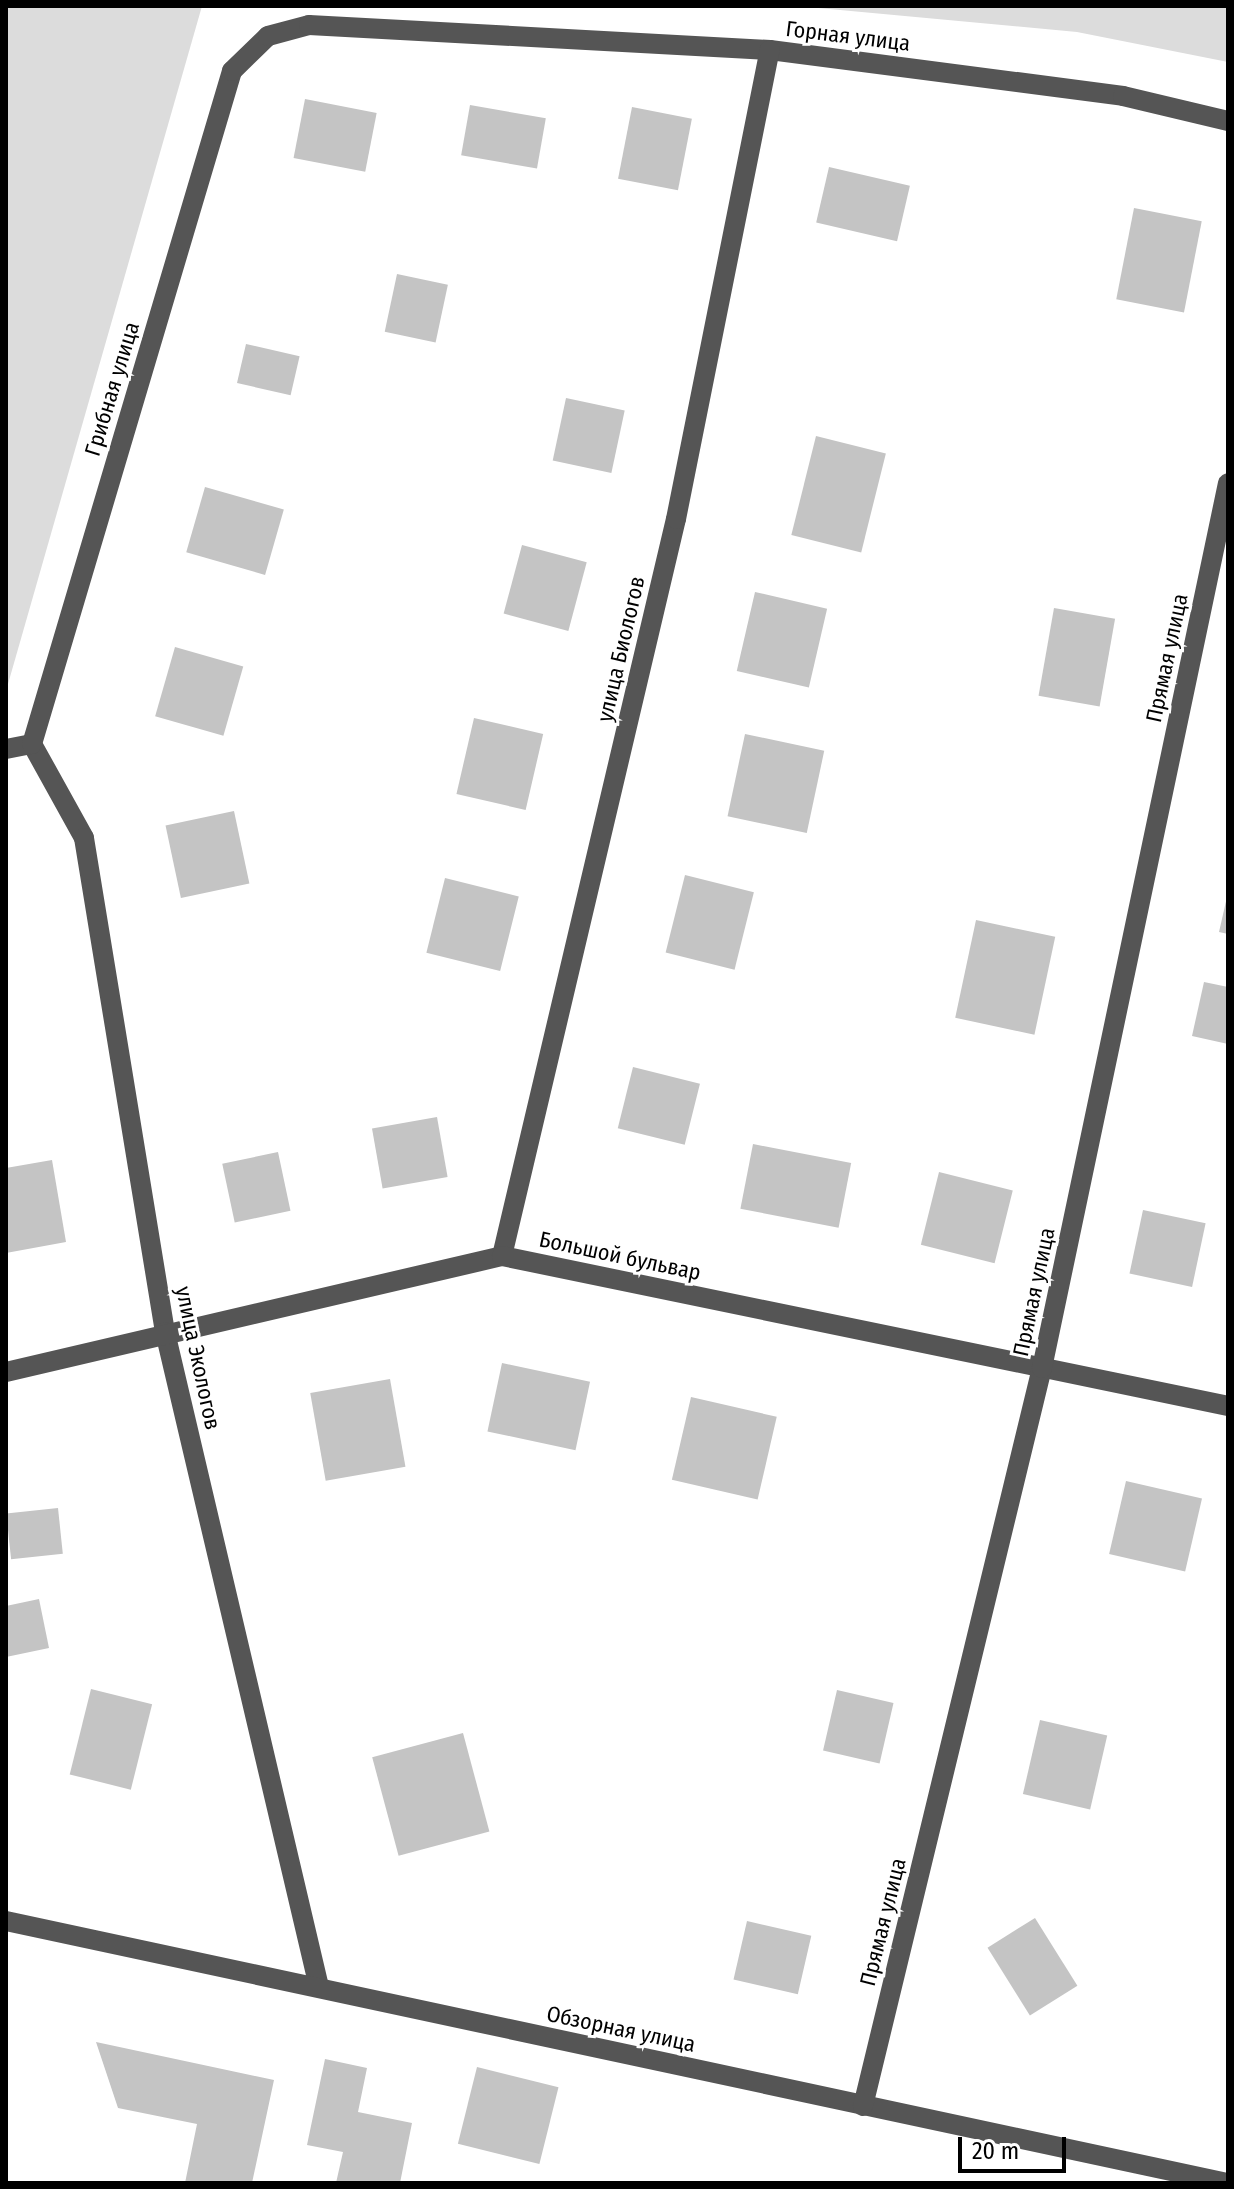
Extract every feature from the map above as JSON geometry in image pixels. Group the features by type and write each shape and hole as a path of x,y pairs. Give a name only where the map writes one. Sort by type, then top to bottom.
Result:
{"street":[{"name":"Горная улица","path":"268,36 309,25 770,50 1123,96 1228,121"},
{"name":"Грибная улица","path":"32,744 232,71 268,36"},
{"name":"улица Биологов","path":"502,1256 676,519 770,50"},
{"name":"Прямая улица","path":"863,2106 1042,1368 1228,483"},
{"path":"6,749 32,744"},
{"name":"улица Экологов","path":"32,744 84,838 165,1332 319,1987"},
{"name":"Большой бульвар","path":"6,1372 165,1332 502,1256 1228,1406"},
{"name":"Обзорная улица","path":"6,1921 1227,2183"}],"shaded area":[{"path":"6,6 202,6 6,691"},
{"path":"797,6 1228,6 1228,62 1077,32"}],"building":[{"path":"305,99 377,113 365,172 294,158"},
{"path":"470,105 546,118 537,169 461,155"},
{"path":"632,107 692,119 678,190 618,179"},
{"path":"829,167 910,186 897,241 816,223"},
{"path":"1134,208 1202,221 1184,312 1116,299"},
{"path":"397,274 448,285 436,343 385,332"},
{"path":"246,344 300,356 291,395 237,383"},
{"path":"566,398 625,410 611,473 553,461"},
{"path":"816,436 886,453 861,552 791,535"},
{"path":"205,487 284,510 265,575 186,552"},
{"path":"522,545 587,562 568,631 504,614"},
{"path":"755,592 827,609 809,688 737,671"},
{"path":"1054,608 1115,619 1100,706 1039,696"},
{"path":"175,647 243,667 223,736 155,716"},
{"path":"474,718 543,734 526,810 456,794"},
{"path":"745,734 824,751 807,833 728,816"},
{"path":"234,811 249,883 181,898 166,826"},
{"path":"685,875 754,892 735,970 666,953"},
{"path":"445,878 519,896 500,971 426,953"},
{"path":"1228,897 1228,934 1219,932"},
{"path":"976,920 1055,937 1034,1035 955,1018"},
{"path":"1204,982 1228,987 1228,1044 1192,1036"},
{"path":"633,1067 700,1084 685,1145 618,1128"},
{"path":"437,1117 448,1177 383,1189 372,1128"},
{"path":"753,1144 851,1163 839,1228 740,1209"},
{"path":"278,1152 290,1211 235,1223 222,1164"},
{"path":"52,1160 66,1242 6,1253 6,1168"},
{"path":"939,1172 1013,1190 995,1263 921,1245"},
{"path":"1143,1210 1206,1223 1192,1287 1129,1274"},
{"path":"502,1363 590,1382 575,1450 487,1431"},
{"path":"390,1379 405,1467 326,1481 310,1393"},
{"path":"691,1397 777,1417 758,1500 672,1480"},
{"path":"1126,1481 1202,1499 1185,1572 1109,1554"},
{"path":"58,1508 63,1554 11,1559 6,1513"},
{"path":"39,1599 49,1648 6,1657 6,1606"},
{"path":"91,1689 152,1704 131,1790 70,1774"},
{"path":"837,1690 894,1703 880,1763 823,1750"},
{"path":"1040,1720 1107,1736 1090,1810 1023,1794"},
{"path":"463,1733 489,1832 399,1856 372,1757"},
{"path":"1035,1918 1077,1986 1030,2016 988,1948"},
{"path":"747,1921 811,1936 798,1994 734,1979"},
{"path":"96,2042 274,2080 252,2183 185,2183 197,2124 118,2108"},
{"path":"325,2059 367,2068 358,2112 412,2123 400,2183 336,2183 343,2152 307,2145"},
{"path":"477,2067 559,2087 539,2164 458,2144"}]}
